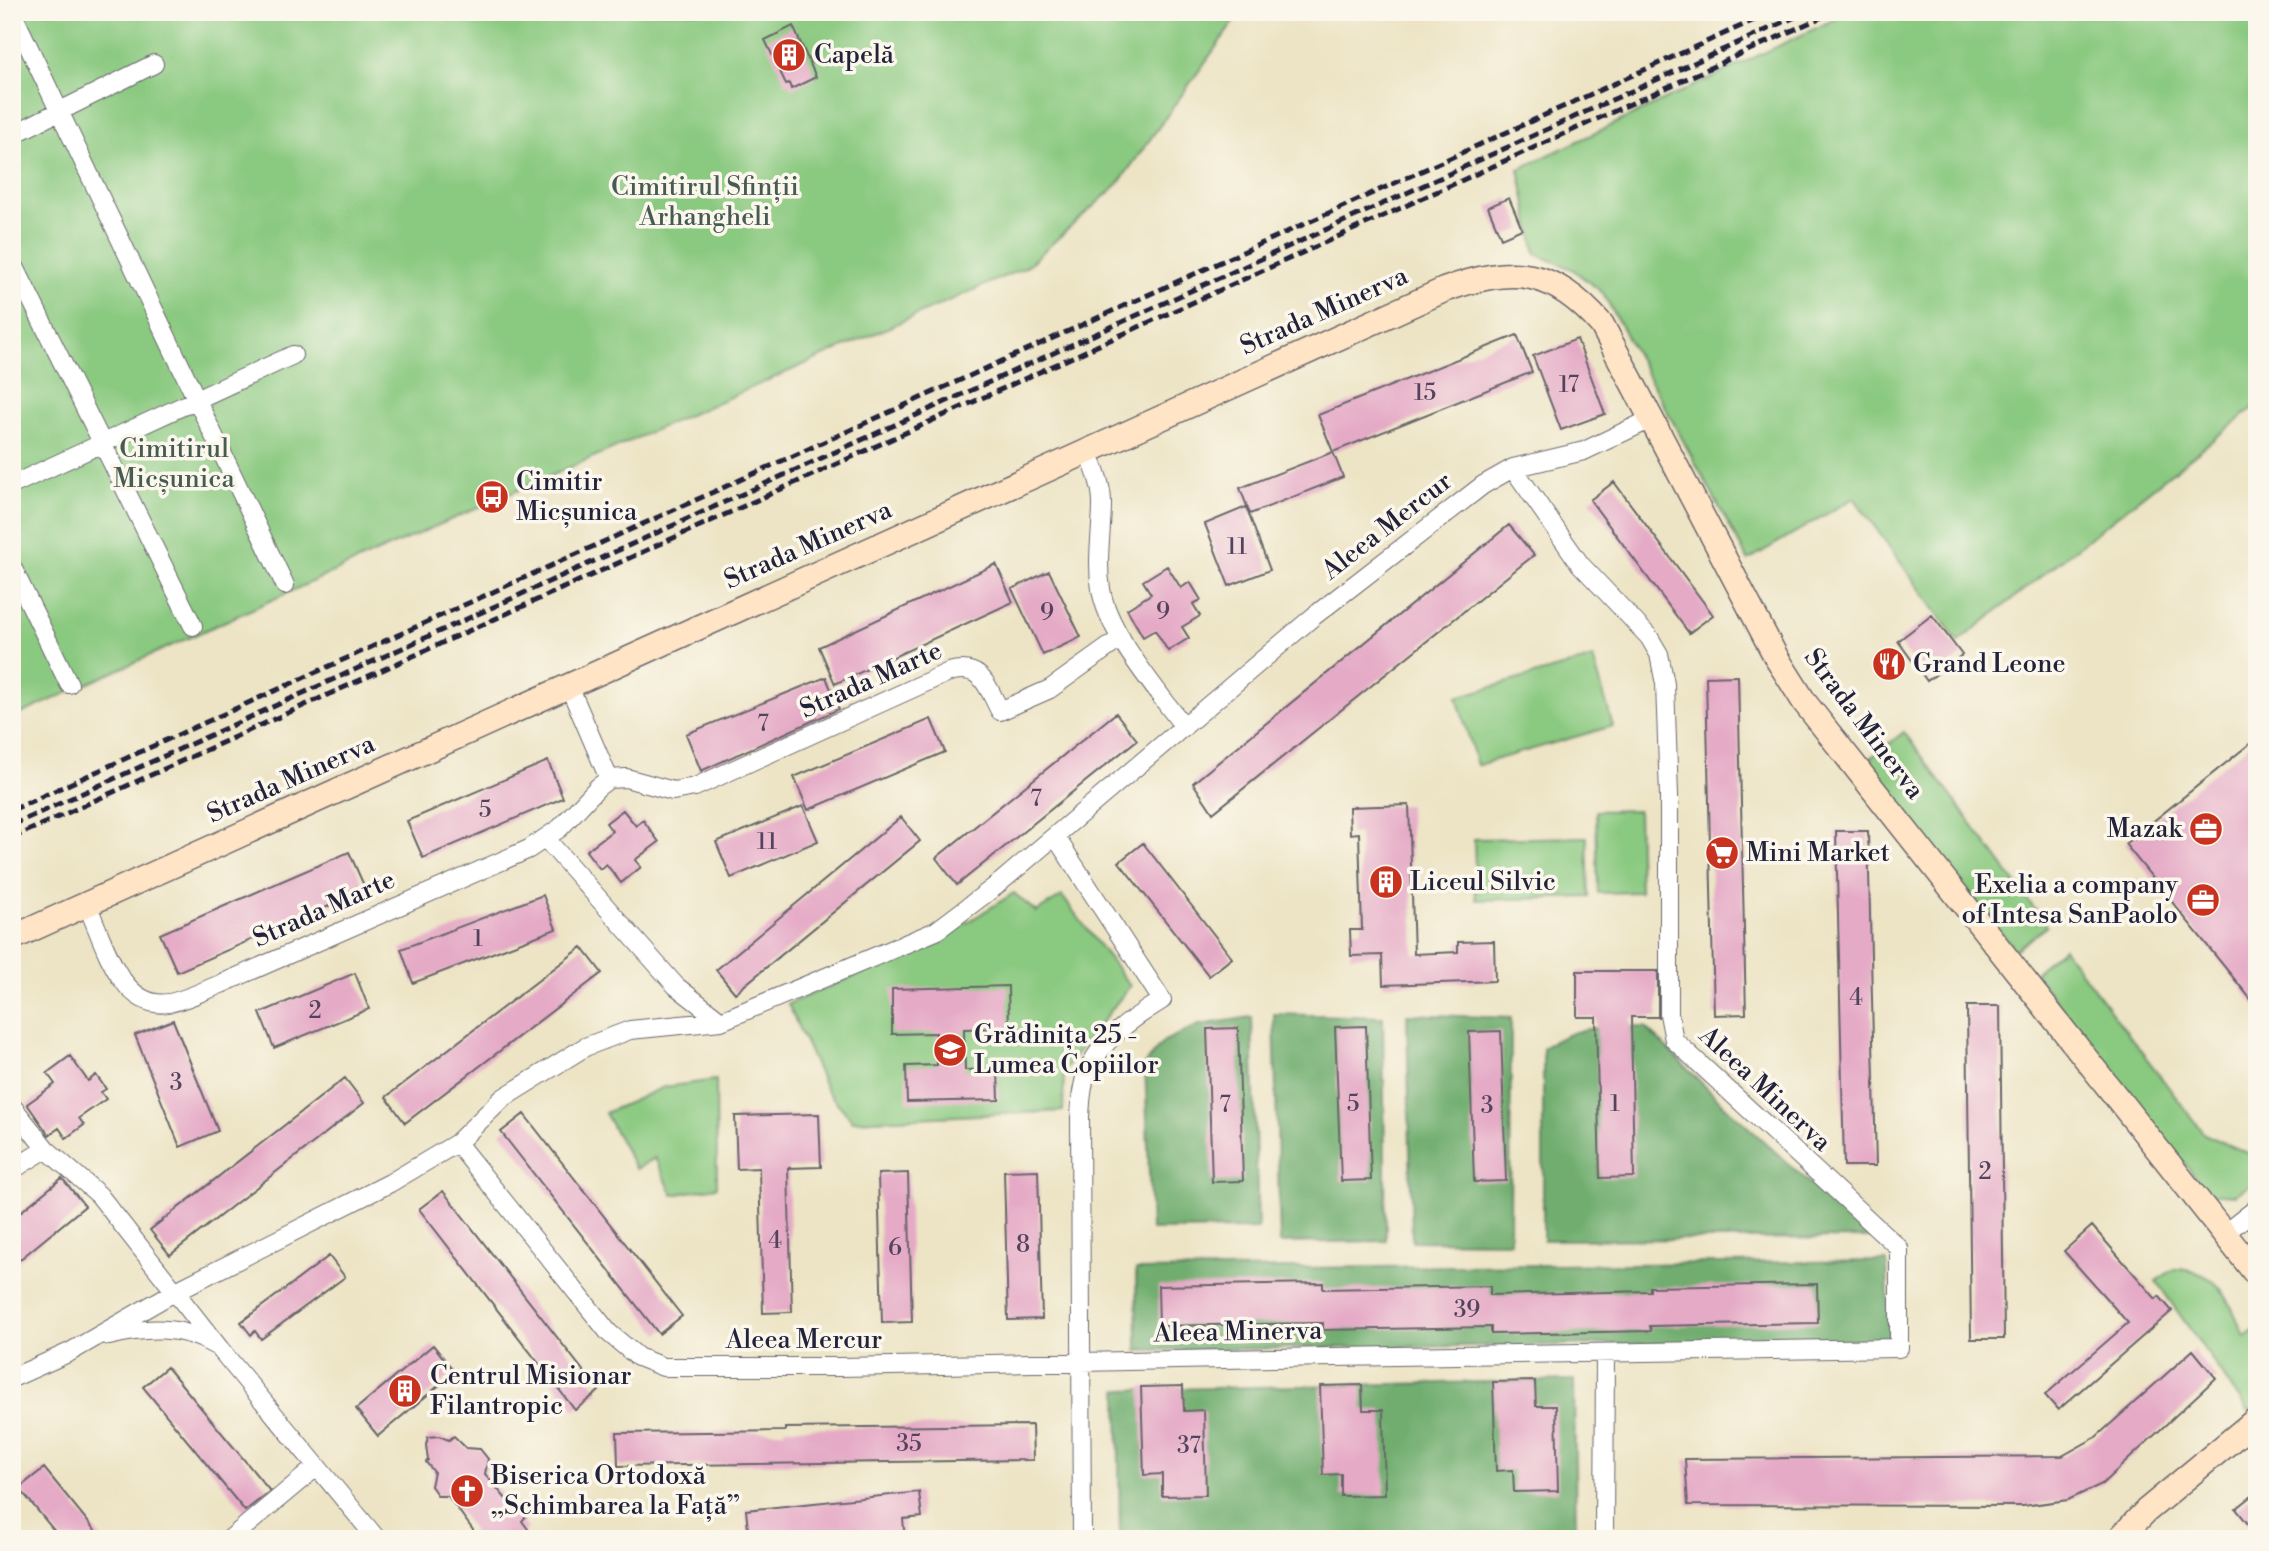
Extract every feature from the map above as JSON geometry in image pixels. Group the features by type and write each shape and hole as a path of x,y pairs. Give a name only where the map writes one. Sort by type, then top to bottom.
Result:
{"street":[{"path":"12,12 285,585"},
{"path":"12,135 154,64"},
{"path":"12,261 193,626"},
{"name":"Strada Minerva","path":"12,938 1444,290 1499,274 1524,275 1545,279 1584,304 1607,333 1776,657 1805,703 2257,1275"},
{"path":"12,485 293,355"},
{"name":"Aleea Mercur","path":"70,1352 176,1291 356,1202 457,1143 503,1098 585,1047 630,1030 721,1021 936,931 998,885 1314,616 1482,485 1513,468 1584,451 1651,419"},
{"path":"1088,451 1099,482 1102,501 1099,564 1101,590 1108,614 1121,638 1184,727"},
{"name":"Aleea Minerva","path":"1082,1362 1899,1348 1899,1248 1674,1040 1669,1014 1669,795 1665,684 1659,654 1649,637 1580,564 1513,468"},
{"path":"12,567 69,684"},
{"name":"Strada Marte","path":"87,905 118,975 136,996 153,1003 170,1003 221,984 529,849 546,839 609,779 626,778 673,790 695,787 962,668 975,670 1000,711 1050,690 1121,638"},
{"path":"569,686 609,779"},
{"path":"1055,836 1162,1000 1137,1016 1096,1055 1086,1073 1082,1092 1082,1536"},
{"path":"546,839 676,986 721,1021"},
{"path":"12,1105 46,1149 99,1195 220,1349 377,1539"},
{"name":"Aleea Mercur","path":"457,1143 609,1332 638,1357 663,1367 842,1367 1082,1362"},
{"path":"12,1170 46,1149"},
{"path":"2225,1233 2257,1209"},
{"path":"12,1378 109,1336 155,1329 189,1334 220,1349"},
{"path":"1604,1539 1605,1353"},
{"path":"2119,1539 2146,1511 2257,1419"},
{"path":"230,1539 316,1467"},
{"path":"2142,1539 2146,1511"}],"green space":[{"path":"12,12 1241,12 1118,184 1026,267 393,545 12,718"},
{"path":"1850,12 2257,12 2257,405 1958,642 1854,498 1748,560 1603,293 1572,269 1536,254 1519,169"},
{"path":"1593,658 1613,726 1477,765 1457,697"},
{"path":"1904,732 2047,926 2015,950 1863,764"},
{"path":"1638,810 1640,892 1598,893 1596,811"},
{"path":"1587,837 1589,897 1476,900 1474,839"},
{"path":"1014,893 1036,912 1062,896 1130,986 1064,1070 1063,1111 853,1121 827,1091 788,1004 936,942"},
{"path":"2063,948 2204,1134 2257,1157 2257,1181 2235,1195 2208,1193 2034,973"},
{"path":"1274,1014 1383,1017 1386,1241 1280,1243"},
{"path":"1407,1014 1511,1018 1510,1242 1412,1241"},
{"path":"1252,1017 1258,1229 1151,1230 1145,1063 1164,1041 1199,1025"},
{"path":"1645,1027 1725,1106 1870,1238 1543,1240 1543,1048 1568,1034 1592,1028"},
{"path":"716,1080 717,1187 673,1195 655,1158 636,1169 605,1113 664,1087"},
{"path":"1887,1261 1889,1341 1137,1350 1136,1270"},
{"path":"2174,1269 2203,1275 2213,1281 2227,1299 2245,1337 2257,1328 2257,1404 2248,1411 2156,1281"},
{"path":"1574,1380 1576,1537 1120,1539 1118,1390"}],"building":[{"name":"Capelă","path":"793,26 816,77 791,89 765,40"},
{"path":"1509,198 1522,229 1501,238 1488,207"},
{"path":"1517,335 1532,372 1333,452 1318,415"},
{"path":"1577,339 1605,414 1561,430 1533,356"},
{"path":"1333,452 1343,477 1250,514 1240,488"},
{"path":"1614,482 1713,615 1689,633 1590,500"},
{"path":"1246,507 1270,570 1229,586 1205,524"},
{"path":"1509,525 1534,555 1213,813 1193,783"},
{"path":"996,564 1013,602 835,684 819,647"},
{"path":"1167,566 1181,588 1190,582 1201,600 1193,604 1200,616 1182,627 1189,638 1168,651 1155,630 1143,637 1127,609 1151,594 1143,581"},
{"path":"1049,571 1081,637 1043,655 1012,589"},
{"path":"1932,615 1962,655 1927,681 1898,641"},
{"path":"1738,676 1746,1014 1714,1015 1706,677"},
{"path":"826,677 839,709 701,771 686,734"},
{"path":"1116,713 1137,740 957,885 936,858"},
{"path":"931,719 945,752 808,810 794,777"},
{"path":"2257,738 2257,1007 2125,844"},
{"path":"548,761 563,798 423,858 407,821"},
{"name":"Liceul Silvic","path":"1409,805 1414,954 1458,952 1458,942 1494,941 1495,981 1383,985 1382,955 1351,956 1350,930 1362,930 1359,833 1350,834 1349,807"},
{"path":"803,806 818,841 731,878 716,842"},
{"path":"623,810 636,826 643,820 659,842 635,860 641,867 621,883 606,864 600,869 586,851 612,831 606,823"},
{"path":"901,817 920,841 735,993 716,970"},
{"path":"1836,831 1868,831 1876,1166 1844,1166"},
{"path":"1143,843 1232,958 1209,976 1119,862"},
{"path":"349,852 366,890 177,972 160,934"},
{"path":"543,895 556,929 413,983 401,949"},
{"path":"582,947 602,973 405,1123 386,1097"},
{"path":"1577,971 1658,971 1658,1017 1631,1017 1634,1177 1600,1178 1596,1017 1577,1017"},
{"path":"355,973 369,1009 274,1048 260,1013"},
{"name":"Grădinița 25 - Lumea Copiilor","path":"1008,986 1009,1028 964,1029 965,1070 998,1069 999,1100 907,1102 906,1066 937,1065 936,1033 892,1034 892,989"},
{"path":"1967,1006 2000,1006 2004,1339 1971,1339"},
{"path":"173,1020 218,1131 180,1147 135,1035"},
{"path":"1366,1026 1371,1180 1341,1181 1335,1027"},
{"path":"1238,1028 1243,1181 1212,1182 1207,1029"},
{"path":"1501,1031 1506,1181 1474,1182 1469,1032"},
{"path":"70,1056 88,1081 96,1075 106,1089 101,1092 106,1099 79,1118 84,1125 66,1138 59,1128 49,1135 27,1104 55,1084 47,1073"},
{"path":"345,1078 364,1103 170,1255 150,1230"},
{"path":"524,1114 682,1316 659,1334 501,1132"},
{"path":"819,1114 821,1167 788,1168 792,1312 763,1313 759,1168 737,1169 735,1116"},
{"path":"1038,1170 1042,1319 1008,1320 1004,1171"},
{"path":"908,1173 912,1322 882,1323 878,1174"},
{"path":"62,1178 85,1206 12,1266 12,1219"},
{"path":"443,1191 599,1391 575,1410 419,1209"},
{"path":"2092,1226 2156,1299 2159,1296 2172,1311 2058,1410 2045,1395 2128,1323 2064,1251"},
{"path":"329,1256 345,1277 261,1339 255,1331 251,1335 241,1322"},
{"path":"1323,1283 1323,1289 1490,1286 1490,1295 1650,1291 1650,1287 1817,1284 1818,1323 1650,1326 1651,1331 1491,1334 1491,1327 1323,1330 1323,1323 1159,1326 1158,1286"},
{"name":"Centrul Misionar Filantropic","path":"433,1345 455,1372 378,1436 356,1409"},
{"path":"2193,1350 2216,1378 2102,1484 2068,1500 2023,1506 1688,1505 1685,1459 2062,1456 2096,1437"},
{"path":"167,1367 270,1491 245,1511 143,1387"},
{"path":"1535,1381 1536,1406 1556,1406 1558,1491 1514,1492 1513,1470 1496,1471 1493,1382"},
{"path":"1362,1385 1363,1410 1383,1410 1385,1495 1341,1496 1341,1474 1323,1475 1320,1386"},
{"path":"1183,1386 1184,1411 1204,1410 1206,1495 1162,1496 1162,1474 1144,1475 1141,1387"},
{"path":"1032,1425 1033,1460 618,1466 617,1433"},
{"name":"Biserica Ortodoxă „Schimbarea la Față”","path":"439,1436 449,1440 454,1436 466,1448 480,1449 488,1459 485,1474 511,1505 519,1504 528,1514 522,1521 528,1529 515,1539 473,1539 473,1530 448,1496 438,1496 431,1486 434,1472 426,1462 426,1445 428,1437"},
{"path":"44,1468 102,1539 61,1539 19,1488"},
{"path":"919,1492 922,1517 903,1519 905,1539 749,1539 746,1510"},
{"path":"2257,1492 2257,1535 2236,1509"}],"railway":[{"path":"12,810 1772,12"},
{"path":"12,825 1806,12"},
{"path":"12,838 1833,12"}],"place":[{"name":"Capelă","path":"789,55"},
{"name":"Cimitir Micșunica","path":"492,497"},
{"name":"Grand Leone","path":"1889,664"},
{"name":"Mazak","path":"2206,829"},
{"name":"Mini Market","path":"1722,853"},
{"name":"Liceul Silvic","path":"1386,882"},
{"name":"Exelia a company of Intesa SanPaolo","path":"2203,900"},
{"name":"Grădinița 25 - Lumea Copiilor","path":"950,1050"},
{"name":"Centrul Misionar Filantropic","path":"405,1391"},
{"name":"Biserica Ortodoxă „Schimbarea la Față”","path":"467,1491"}],"park label":[{"name":"Cimitirul Sfinții Arhangheli","path":"705,202"},
{"name":"Cimitirul Micșunica","path":"174,464"}]}
